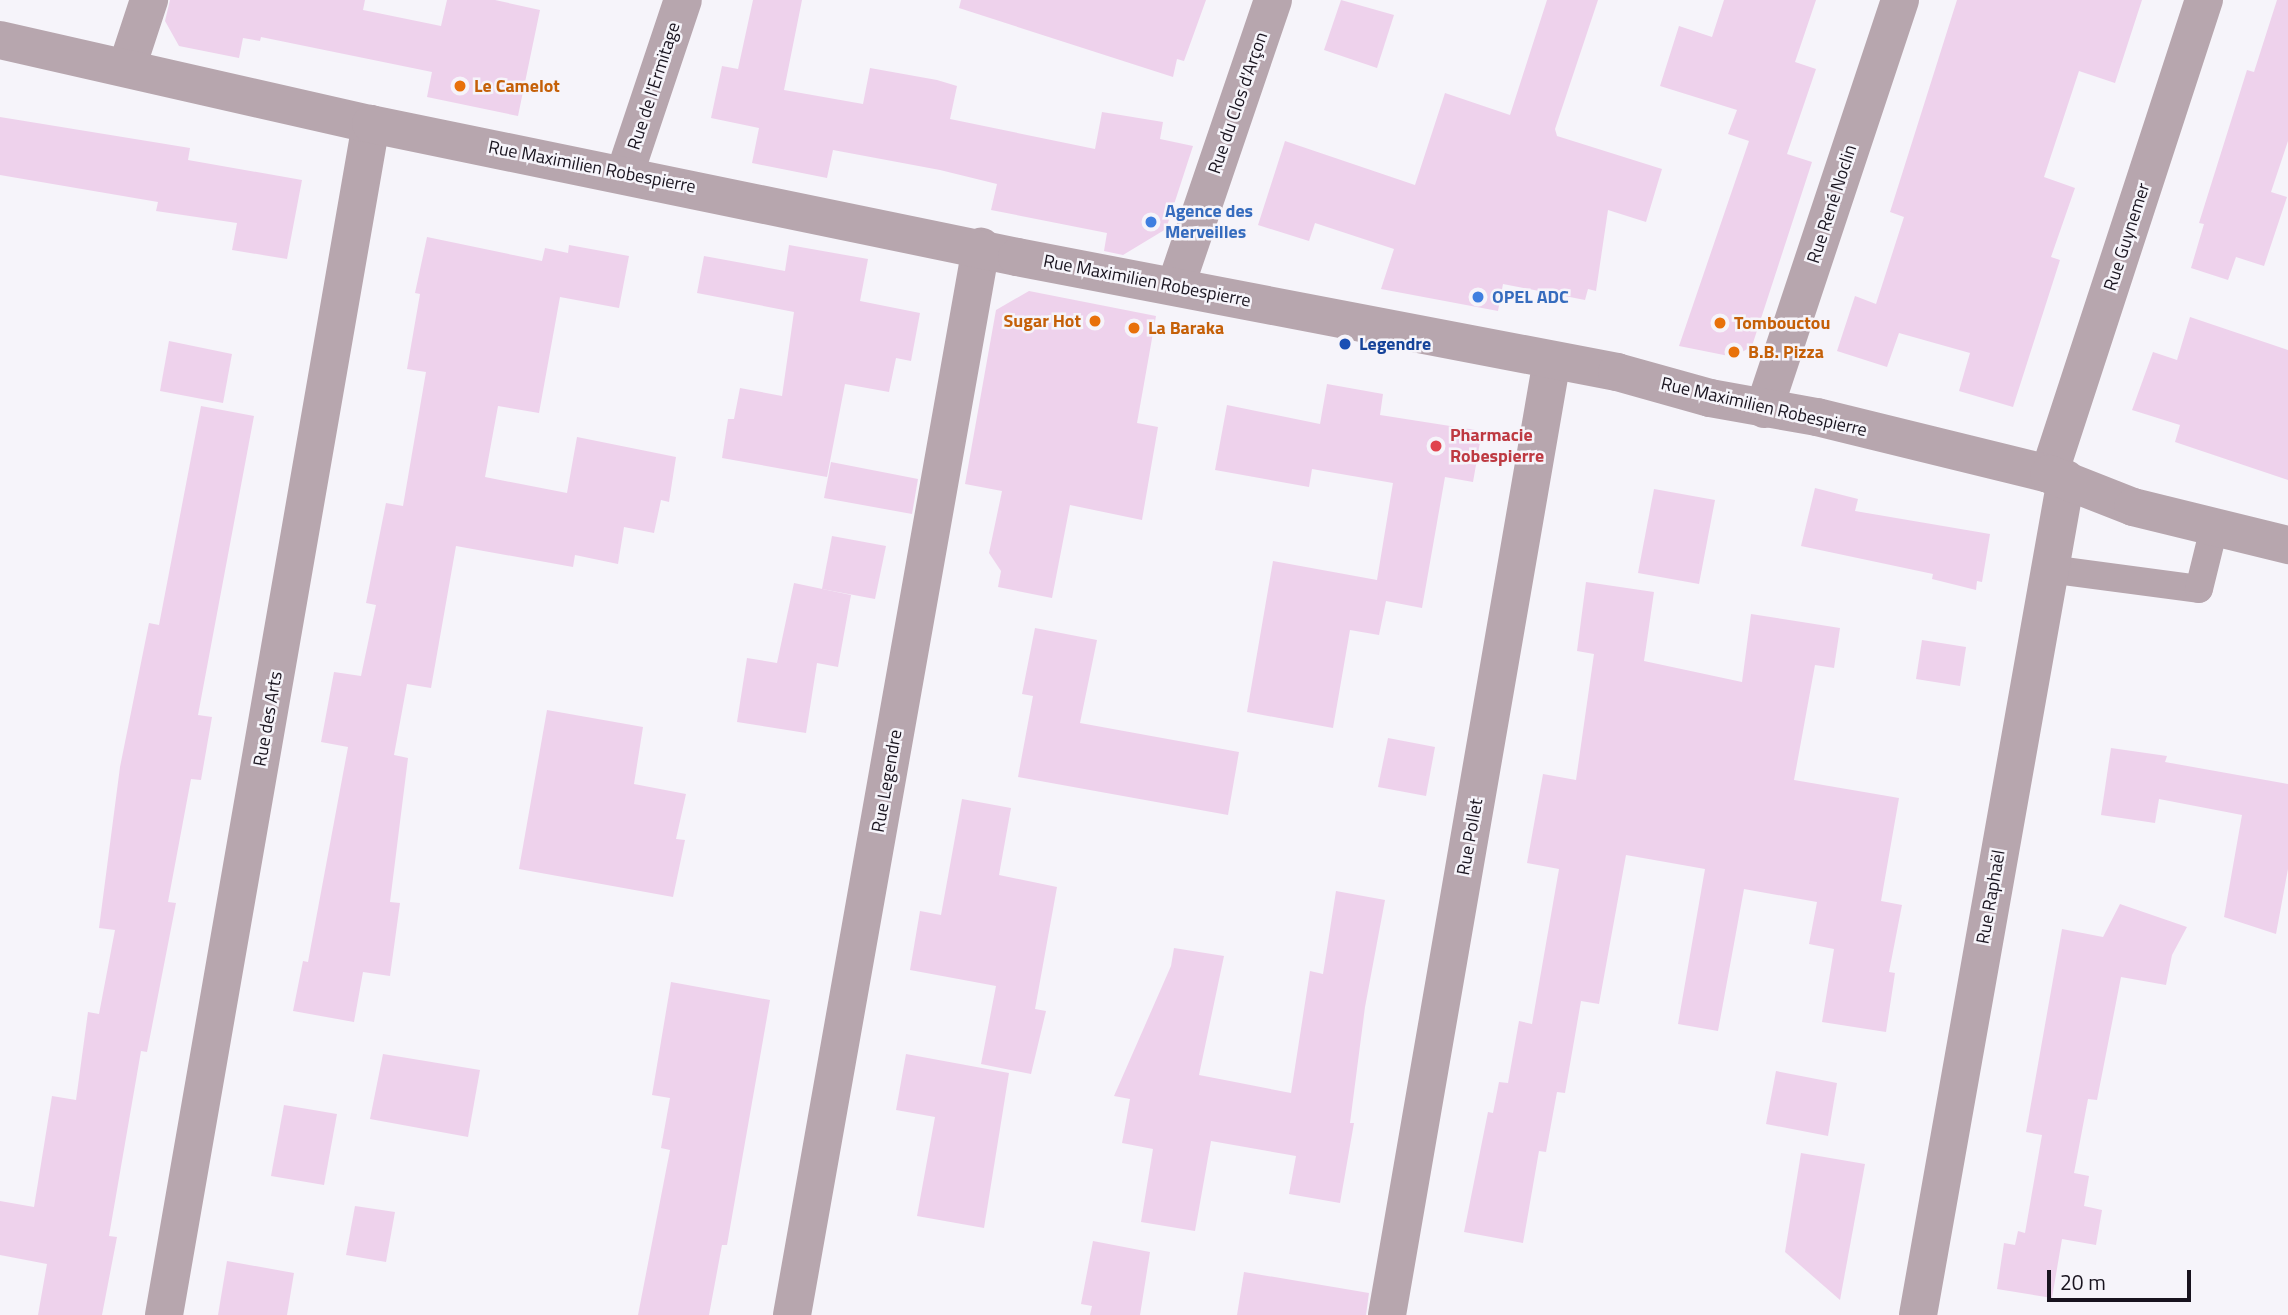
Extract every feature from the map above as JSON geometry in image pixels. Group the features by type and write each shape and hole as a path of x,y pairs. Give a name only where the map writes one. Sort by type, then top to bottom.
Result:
{"street":[{"path":"127,67 149,0"},
{"name":"Rue de l'Ermitage","path":"625,173 683,0"},
{"name":"Rue du Clos d'Arçon","path":"1177,285 1273,0"},
{"name":"Rue René Noclin","path":"1764,409 1900,0"},
{"name":"Rue Guynemer","path":"2058,477 2204,0"},
{"name":"Rue Maximilien Robespierre","path":"0,40 371,124 1552,360 1764,409 1817,417 2058,477 2133,507 2288,545"},
{"name":"Rue des Arts","path":"164,1315 371,124"},
{"name":"Rue Legendre","path":"792,1315 981,247"},
{"name":"Rue Pollet","path":"1387,1315 1552,360"},
{"name":"Rue Raphaël","path":"1918,1315 2049,569 2058,477"}],"lane":[{"path":"2049,569 2199,589 2214,528"}],"building":[{"path":"170,0 365,0 363,10 441,26 447,0 495,0 540,10 518,116 427,97 432,72 261,37 260,41 243,38 239,58 179,46 165,21"},
{"path":"753,0 802,0 784,90 863,104 870,68 937,80 957,86 950,119 1095,149 1102,112 1163,122 1160,139 1193,146 1166,229 1123,255 1104,251 1107,233 991,210 997,184 940,170 833,150 827,178 752,163 759,128 711,118 722,66 738,69"},
{"path":"961,0 1206,0 1184,61 1177,59 1173,77 959,8"},
{"path":"1341,0 1394,15 1377,68 1324,50"},
{"path":"1547,0 1598,0 1555,129 1557,136 1662,169 1646,222 1608,210 1596,291 1588,289 1585,300 1503,284 1498,311 1381,289 1394,249 1315,223 1309,241 1258,225 1285,141 1415,185 1445,93 1510,115"},
{"path":"1724,0 1816,0 1795,62 1816,69 1787,154 1812,162 1752,346 1734,357 1679,346 1749,141 1728,134 1737,110 1660,86 1679,26 1712,37"},
{"path":"1957,0 2142,0 2115,83 2079,71 2044,177 2075,188 2051,257 2060,260 2013,407 1959,391 1970,353 1899,333 1887,367 1837,351 1855,296 1876,304 1904,217 1890,212"},
{"path":"2277,0 2288,0 2288,141 2271,192 2287,197 2264,266 2236,257 2228,280 2191,268 2204,224 2199,223 2247,70 2254,72"},
{"path":"0,117 190,148 188,160 302,180 287,259 232,250 237,223 156,211 158,202 0,175"},
{"path":"427,237 542,261 545,248 568,253 569,245 629,256 619,308 560,297 539,413 498,406 485,477 567,493 577,437 676,457 669,502 661,500 654,533 624,527 618,564 575,555 573,567 456,546 431,688 407,684 394,755 408,758 390,902 400,903 390,976 363,972 354,1022 293,1011 303,961 308,962 348,747 321,742 334,672 361,676 376,605 366,603 386,503 403,506 426,372 407,369 420,294 415,293"},
{"path":"789,245 868,259 860,301 920,313 911,361 896,358 889,392 845,384 827,477 722,458 728,419 734,419 740,388 782,396 794,312 697,293 704,256 785,271"},
{"path":"1029,291 1156,316 1137,423 1158,427 1142,520 1070,505 1052,598 998,587 1001,571 989,553 1002,491 965,484 996,310"},
{"path":"2190,317 2288,350 2288,480 2175,442 2180,425 2132,410 2153,352 2177,360"},
{"path":"169,341 232,354 223,403 160,391"},
{"path":"1327,384 1383,394 1380,415 1482,431 1473,482 1445,477 1422,608 1386,601 1379,635 1350,630 1333,728 1247,712 1273,561 1377,580 1393,483 1312,469 1309,487 1215,470 1227,405 1320,424"},
{"path":"201,406 254,416 198,715 212,717 201,780 191,779 168,902 176,903 147,1052 141,1051 109,1236 117,1237 102,1315 38,1315 47,1264 0,1255 0,1201 34,1207 52,1096 76,1100 88,1012 99,1014 115,930 99,928 120,767 149,623 159,625"},
{"path":"831,462 918,479 912,514 824,498"},
{"path":"1815,488 1858,499 1855,511 1990,534 1982,582 1977,581 1976,590 1932,579 1933,574 1801,546"},
{"path":"1654,489 1715,500 1699,584 1638,573"},
{"path":"832,536 886,546 875,599 822,589"},
{"path":"1586,582 1654,592 1644,661 1742,682 1751,614 1840,628 1834,668 1815,665 1794,780 1899,798 1881,901 1902,905 1889,972 1895,973 1886,1032 1822,1022 1834,949 1809,944 1817,902 1744,889 1718,1031 1678,1024 1705,869 1626,855 1599,1004 1581,1001 1565,1093 1557,1092 1546,1152 1539,1151 1523,1243 1464,1232 1488,1112 1493,1113 1499,1082 1508,1083 1519,1021 1532,1024 1559,869 1527,863 1543,774 1576,780 1594,654 1577,651"},
{"path":"794,583 851,595 838,667 817,663 806,733 737,722 747,658 777,663"},
{"path":"1035,628 1097,640 1080,723 1239,752 1228,815 1018,777 1033,696 1022,694"},
{"path":"1922,640 1966,647 1960,686 1916,679"},
{"path":"547,710 643,727 634,784 686,794 676,839 685,840 673,897 519,869"},
{"path":"1388,738 1435,747 1426,796 1378,787"},
{"path":"2111,748 2167,756 2165,762 2288,784 2288,869 2276,934 2224,917 2242,815 2159,799 2155,823 2101,815"},
{"path":"962,799 1011,808 999,875 1057,887 1035,1009 1046,1011 1031,1074 981,1064 996,986 910,970 920,911 941,915"},
{"path":"1336,891 1385,900 1365,1007 1350,1123 1354,1123 1340,1203 1289,1194 1296,1156 1211,1141 1195,1231 1141,1222 1153,1149 1122,1143 1130,1099 1114,1096 1171,966 1174,948 1224,956 1199,1075 1291,1093 1310,971 1323,974"},
{"path":"2120,904 2187,927 2172,955 2166,985 2121,977 2097,1100 2088,1099 2074,1173 2089,1176 2084,1206 2102,1210 2096,1245 2062,1239 2052,1298 1997,1289 2004,1243 2015,1245 2018,1231 2025,1233 2042,1135 2026,1132 2062,929 2103,937"},
{"path":"671,982 770,1000 727,1245 722,1245 709,1315 638,1315 670,1150 661,1148 670,1098 652,1095"},
{"path":"383,1054 480,1070 468,1137 370,1119"},
{"path":"906,1054 1009,1073 984,1228 917,1216 935,1117 896,1110"},
{"path":"1776,1071 1837,1083 1828,1136 1766,1124"},
{"path":"284,1105 337,1114 324,1185 271,1176"},
{"path":"1801,1153 1865,1164 1840,1300 1785,1252"},
{"path":"355,1206 395,1212 386,1262 346,1255"},
{"path":"1093,1241 1150,1252 1140,1315 1090,1315 1092,1306 1081,1304"},
{"path":"227,1261 294,1273 287,1315 218,1315"},
{"path":"1244,1272 1369,1293 1366,1315 1237,1315"}],"place":[{"name":"Le Camelot","path":"460,86"},
{"name":"Agence des Merveilles","path":"1151,222"},
{"name":"OPEL ADC","path":"1478,297"},
{"name":"Sugar Hot","path":"1095,321"},
{"name":"Tombouctou","path":"1720,323"},
{"name":"La Baraka","path":"1134,328"},
{"name":"Legendre","path":"1345,344"},
{"name":"B.B. Pizza","path":"1734,352"},
{"name":"Pharmacie Robespierre","path":"1436,446"}]}
